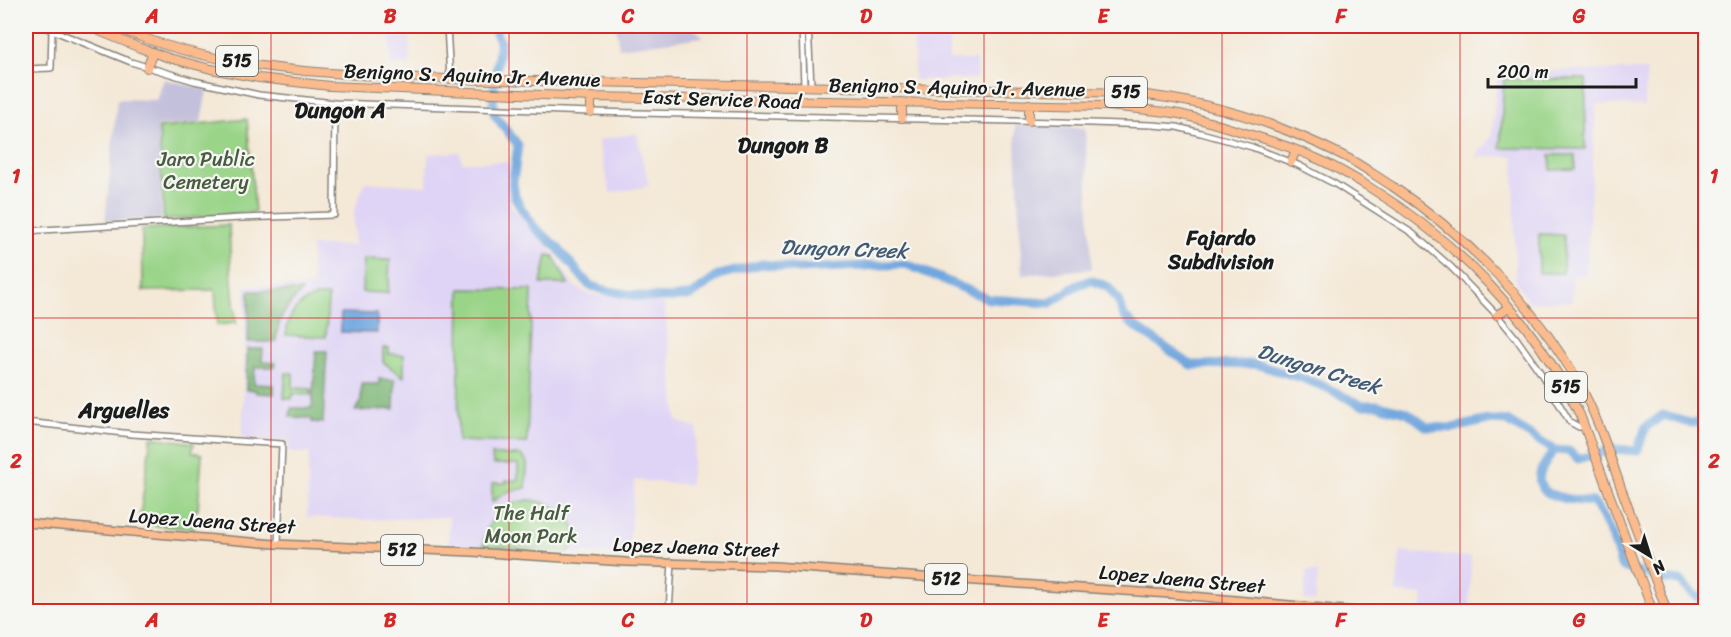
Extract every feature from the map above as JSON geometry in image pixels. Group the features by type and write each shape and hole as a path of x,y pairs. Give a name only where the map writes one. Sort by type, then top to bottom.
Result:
{"highway":[{"name":"Benigno S. Aquino Jr. Avenue","path":"87,26 117,39 188,63 249,76 339,87 591,97 1106,106 1180,115 1296,150 1341,170 1398,205 1442,239 1509,307 1532,335 1568,389 1586,427 1653,612"},
{"name":"Benigno S. Aquino Jr. Avenue","path":"114,26 178,48 264,66 339,75 1130,93 1172,98 1265,123 1344,156 1406,196 1452,230 1515,294 1542,328 1579,383 1614,468 1667,612"},
{"path":"147,68 153,52"},
{"path":"339,75 339,87"},
{"path":"687,98 688,84"},
{"path":"861,102 862,87"},
{"path":"1072,105 1073,91"},
{"path":"591,97 591,112"},
{"path":"902,102 902,118"},
{"path":"1029,104 1029,121"},
{"path":"1259,137 1265,123"},
{"path":"1291,162 1296,150"},
{"path":"1398,205 1406,196"},
{"path":"1497,315 1509,307"},
{"path":"1532,335 1542,328"}],"main road":[{"path":"138,36 139,26"},
{"name":"Lopez Jaena Street","path":"26,523 278,544 774,566 1078,587 1365,612"}],"street":[{"name":"East Service Road","path":"42,26 147,68 194,81 259,95 335,103 1178,127 1252,147 1291,162 1335,183 1412,233 1451,267 1497,315 1540,372 1570,422 1579,427 1586,427"},
{"path":"447,26 450,79"},
{"path":"802,26 808,86"},
{"path":"808,26 808,86"},
{"path":"26,69 51,68 52,30"},
{"path":"26,231 241,218 334,215 335,103"},
{"path":"26,422 132,434 282,444 278,544"},
{"path":"669,612 672,562"}],"shaded area":[{"path":"616,26 691,26 704,37 619,48"},
{"path":"390,37 410,37 410,65 390,65"},
{"path":"914,38 949,39 949,60 976,60 977,79 914,80"},
{"path":"1647,70 1644,106 1596,104 1586,275 1573,275 1572,301 1530,302 1517,284 1515,276 1514,156 1476,157 1492,135 1498,71"},
{"path":"164,79 207,90 201,122 158,126 162,219 105,221 117,99 156,100"},
{"path":"1015,125 1085,128 1092,269 1022,275"},
{"path":"637,133 649,186 610,193 598,140"},
{"path":"460,152 462,162 509,162 511,206 554,254 573,285 589,294 664,303 677,421 698,429 689,485 635,480 628,554 448,547 449,517 370,520 307,517 309,453 289,453 289,441 242,438 245,286 312,286 311,246 354,245 354,211 365,182 427,186 428,154"},
{"path":"1400,552 1471,557 1469,611 1421,611 1423,595 1396,593"},
{"path":"1306,571 1318,572 1315,601 1304,600"}],"green space":[{"path":"1504,79 1586,79 1585,149 1500,148"},
{"name":"Jaro Public Cemetery","path":"247,119 255,212 164,220 159,128"},
{"path":"1550,155 1575,155 1575,169 1551,170"},
{"path":"229,225 236,323 217,325 215,290 143,291 142,229"},
{"path":"1539,234 1564,235 1563,273 1539,273"},
{"path":"547,255 553,256 568,284 541,284"},
{"path":"364,259 390,260 388,293 362,292"},
{"path":"460,289 532,290 527,443 458,441"},
{"path":"249,291 302,291 283,314 276,342 248,342"},
{"path":"317,296 328,296 326,337 286,335 291,315 304,302"},
{"path":"383,348 389,348 389,354 404,355 404,377 383,362"},
{"path":"247,349 263,349 262,362 276,363 275,367 255,367 254,384 274,385 274,394 246,390"},
{"path":"316,351 327,351 323,423 312,422 311,418 290,417 291,408 312,408"},
{"path":"286,373 293,373 293,388 311,389 311,395 293,394 292,399 284,398"},
{"path":"379,379 395,380 394,409 355,411 361,401 361,384 379,384"},
{"path":"151,437 194,443 192,452 202,454 198,510 195,510 194,529 139,524"},
{"path":"492,455 521,455 527,462 526,488 507,492 492,502 492,483 518,480 518,464 493,464"},
{"name":"The Half Moon Park","path":"528,500 553,506 567,517 575,531 575,542 568,552 483,546 488,528 497,515 510,505"}],"water":[{"path":"341,313 377,314 377,333 340,332"}],"waterway":[{"name":"Dungon Creek","path":"493,26 500,42 493,95 494,114 518,145 513,183 515,196 535,228 557,247 589,285 604,290 644,297 672,298 692,295 719,275 762,264 799,269 906,264 989,299 1050,303 1076,286 1091,280 1108,287 1118,300 1124,316 1133,325 1191,365 1255,364 1302,378 1361,405 1377,405 1407,412 1427,427 1453,428 1488,420 1507,421 1554,450 1569,451 1578,459 1615,449 1637,451 1646,427 1663,415 1689,423 1706,423"},
{"path":"1554,450 1541,471 1539,480 1548,493 1566,499 1593,502 1602,515 1612,536 1621,565 1625,568 1663,579 1680,581 1694,595 1706,600"}],"district":[{"name":"Dungon A","path":"340,110"},
{"name":"Dungon B","path":"783,145"},
{"name":"Fajardo Subdivision","path":"1221,250"},
{"name":"Arguelles","path":"124,410"}]}
